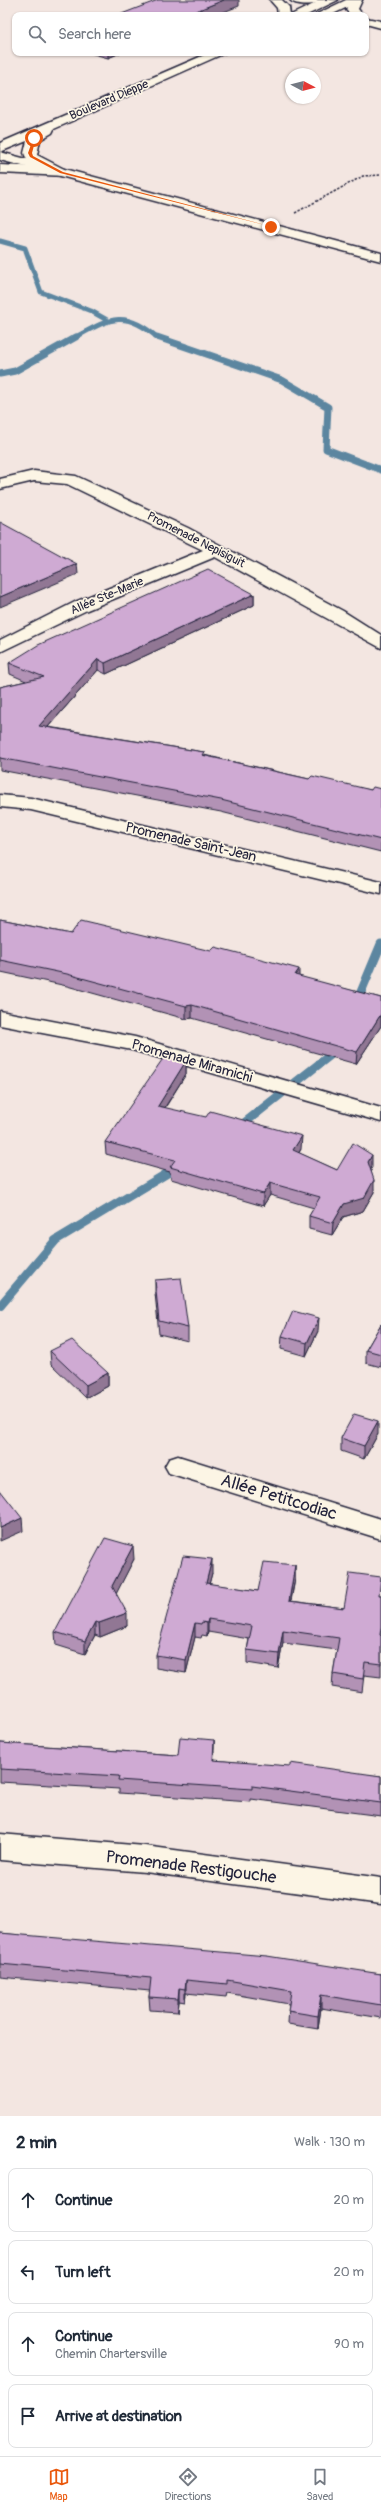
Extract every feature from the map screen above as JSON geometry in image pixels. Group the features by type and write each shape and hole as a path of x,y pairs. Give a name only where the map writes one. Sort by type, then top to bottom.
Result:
{"street":[{"path":"276,0 283,7 284,12"},
{"path":"296,0 317,0"},
{"path":"304,12 332,0"},
{"path":"328,12 356,0"},
{"path":"354,12 352,10 356,0"},
{"path":"369,22 381,25"},
{"name":"Boulevard Dieppe","path":"0,148 75,114 212,56"},
{"path":"6,132 75,114"},
{"path":"61,173 32,157 32,143 34,138 75,114"},
{"path":"0,156 381,257"},
{"path":"0,168 61,173"},
{"name":"Promenade Nepisiguit","path":"0,484 34,476 70,479 217,550 337,615 381,643"},
{"name":"Allée Ste-Marie","path":"0,647 81,606 217,550"},
{"name":"Promenade Saint-Jean","path":"0,801 32,804 381,888"},
{"name":"Promenade Miramichi","path":"0,1018 135,1044 381,1115"},
{"name":"Allée Petitcodiac","path":"178,1466 381,1528"},
{"name":"Promenade Restigouche","path":"0,1847 145,1860 381,1892"}],"path":[{"path":"294,214 363,176 381,175"}],"building":[{"path":"158,0 224,0 194,12 127,12"},
{"path":"0,522 77,564 0,597"},
{"path":"208,569 254,594 105,663 98,659 39,726 204,752 202,755 309,779 312,776 371,790 373,787 381,789 381,840 221,800 0,758 0,687 44,677 9,663 38,645"},
{"path":"0,920 71,934 81,920 211,951 215,947 299,969 295,975 381,998 381,1014 357,1052 192,1005 186,1006 67,974 0,960"},
{"path":"169,1050 186,1061 158,1106 206,1117 210,1111 302,1136 293,1150 337,1170 353,1143 372,1155 368,1162 374,1180 364,1198 344,1204 333,1223 309,1216 320,1197 270,1183 263,1194 170,1167 175,1160 105,1142"},
{"path":"181,1278 188,1328 159,1321 155,1280"},
{"path":"293,1311 319,1318 307,1343 282,1336"},
{"path":"381,1324 381,1354 366,1350"},
{"path":"72,1340 108,1373 86,1385 50,1351"},
{"path":"354,1414 378,1421 364,1446 341,1438"},
{"path":"0,1490 22,1518 0,1528"},
{"path":"105,1538 133,1546 112,1586 127,1613 99,1623 95,1622 85,1641 55,1632"},
{"path":"183,1556 212,1559 206,1583 258,1591 264,1562 295,1565 289,1601 344,1608 350,1573 381,1577 379,1595 381,1595 381,1664 365,1662 363,1679 333,1674 339,1638 283,1630 279,1654 247,1650 252,1626 208,1619 207,1623 195,1623 186,1660 156,1655"},
{"path":"180,1737 214,1740 213,1760 290,1766 290,1763 381,1776 381,1803 252,1786 252,1789 118,1780 119,1776 0,1769 0,1743 178,1755"},
{"path":"0,1933 267,1956 381,1974 381,2005 321,1995 318,2016 288,2011 291,1991 227,1980 227,1984 186,1980 185,1989 179,1988 178,1999 149,1997 151,1978 0,1964"}],"waterway":[{"path":"0,241 25,248 41,292 91,311 107,320"},
{"path":"74,338 97,326 116,320 126,320 135,323 158,338"},
{"path":"0,374 15,371 76,337"},
{"path":"157,337 282,380 328,407 326,449 381,470"},
{"path":"356,1004 381,944"},
{"path":"238,1128 338,1049"},
{"path":"0,1306 56,1240 181,1165"}],"route":[{"path":"34,138 30,153 32,157 61,173 271,227"}]}
